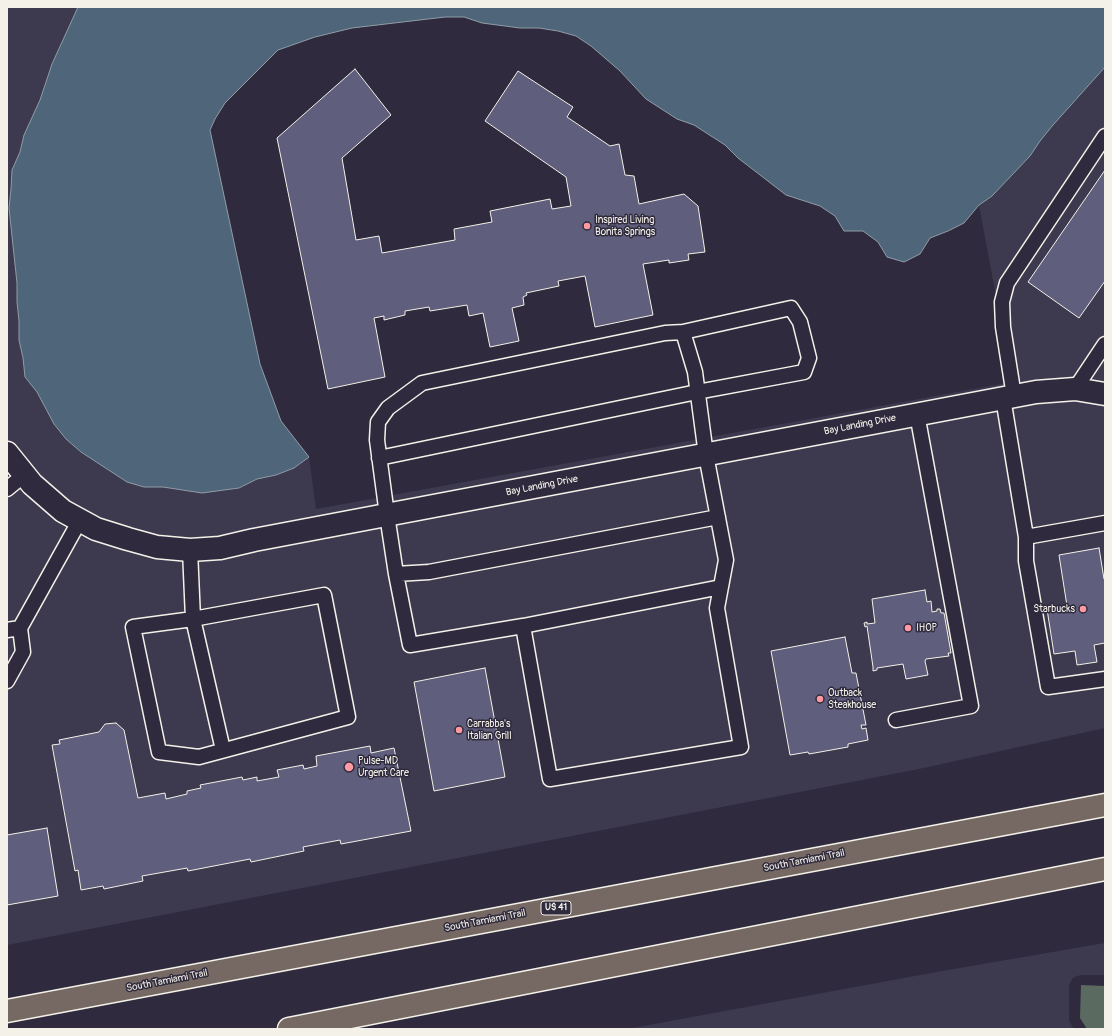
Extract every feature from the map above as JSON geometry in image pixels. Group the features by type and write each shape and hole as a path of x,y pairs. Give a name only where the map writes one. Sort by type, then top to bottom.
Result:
{"main road":[{"name":"South Tamiami Trail","path":"7,1011 1105,805"},
{"path":"289,1029 1105,869"}],"street":[{"name":"Bay Landing Drive","path":"7,453 32,484 63,511 96,529 157,547 190,550 220,548 254,540 1036,392 1075,389 1105,394"}],"lane":[{"path":"1105,136 1007,284 1002,302 1009,397 1026,537 1026,561 1048,687 1105,679"},
{"path":"379,458 697,392 804,372 809,358 800,322 791,308 683,332 665,333 422,383 388,408 378,422 377,440 379,458 387,515 396,574 410,645 523,626 721,587"},
{"path":"523,626 550,779 741,747 717,608 726,560 706,455 695,372 683,332"},
{"path":"1075,389 1105,344"},
{"path":"896,720 971,706 917,414"},
{"path":"7,489 24,475"},
{"path":"396,574 429,572 718,517"},
{"path":"7,680 23,652 13,629 80,520"},
{"path":"1026,537 1105,523"},
{"path":"190,550 193,619 223,750"},
{"path":"324,595 348,717 199,757 159,752 133,627 193,619 324,595"}],"shaded area":[{"path":"7,7 78,7 60,46 45,83 40,100 24,135 11,189 9,208 25,377 37,392 54,424 66,439 81,452 127,482 144,487 163,487 202,493 239,488 257,479 276,475 294,468 309,457 316,509 1012,382 979,205 992,196 1030,156 1053,125 1105,67 1105,728 919,769 7,945"},
{"path":"1105,943 1105,975 1081,975 1074,977 1069,986 1069,1021 1074,1029 627,1029 942,971"}],"green space":[{"path":"1081,985 1105,986 1105,1029 1087,1029 1080,1018"}],"water":[{"path":"78,7 1105,7 1105,67 1053,125 1030,156 992,196 979,205 964,223 930,238 920,254 904,262 887,257 878,242 863,231 844,231 835,216 820,206 786,195 738,158 725,145 694,125 677,119 646,99 620,71 591,46 576,36 539,28 520,28 482,23 464,17 445,17 352,28 315,37 278,50 225,103 210,130 260,364 281,421 309,457 294,468 276,475 257,479 239,488 202,493 163,487 144,487 127,482 81,452 66,439 54,424 37,392 25,377 19,340 17,283 9,208 12,170 20,152 24,135 40,100 52,64"}],"building":[{"name":"Inspired Living Bonita Springs","path":"355,69 391,115 342,158 356,240 379,236 382,253 455,240 454,229 492,222 490,211 550,199 552,209 571,206 566,177 485,121 518,71 573,107 567,117 610,146 619,144 625,175 634,176 639,204 684,194 698,206 705,252 688,254 689,260 669,263 669,260 643,264 653,315 595,327 585,276 558,281 559,286 526,293 527,295 523,297 524,305 512,308 519,341 490,347 483,313 469,316 467,305 430,311 429,307 405,311 405,315 384,320 384,316 374,318 385,377 328,389 277,138"},
{"path":"1105,170 1105,281 1079,318 1028,282"},
{"path":"1099,548 1105,579 1105,643 1094,645 1097,662 1077,665 1075,651 1054,654 1047,609 1067,606 1059,555"},
{"path":"925,590 927,602 931,601 932,612 940,609 941,613 944,613 951,653 948,653 949,656 926,659 925,661 928,675 906,679 903,664 877,668 877,670 873,671 867,626 865,627 864,623 875,623 872,599"},
{"name":"Outback Steakhouse","path":"845,637 852,673 856,673 866,725 861,725 862,729 866,728 868,740 848,744 848,747 809,754 808,752 790,755 771,651"},
{"name":"Carrabba's Italian Grill","path":"485,668 505,777 434,791 414,682"},
{"path":"116,723 124,730 138,798 165,793 166,799 187,794 187,791 201,788 200,785 242,777 243,780 257,777 257,781 279,777 277,770 303,765 304,769 317,766 316,756 370,746 371,753 394,748 411,831 341,844 340,840 303,847 304,851 251,862 250,859 188,871 187,868 142,876 143,881 104,889 103,886 81,890 78,870 75,871 52,745 60,744 59,740 99,732 105,724"},
{"path":"47,828 58,896 7,905 7,835"}],"place":[{"name":"Inspired Living Bonita Springs","path":"587,226"},
{"name":"Starbucks","path":"1083,609"},
{"name":"IHOP","path":"908,628"},
{"name":"Outback Steakhouse","path":"820,699"},
{"name":"Carrabba's Italian Grill","path":"459,730"},
{"name":"Pulse-MD Urgent Care","path":"349,767"}]}
